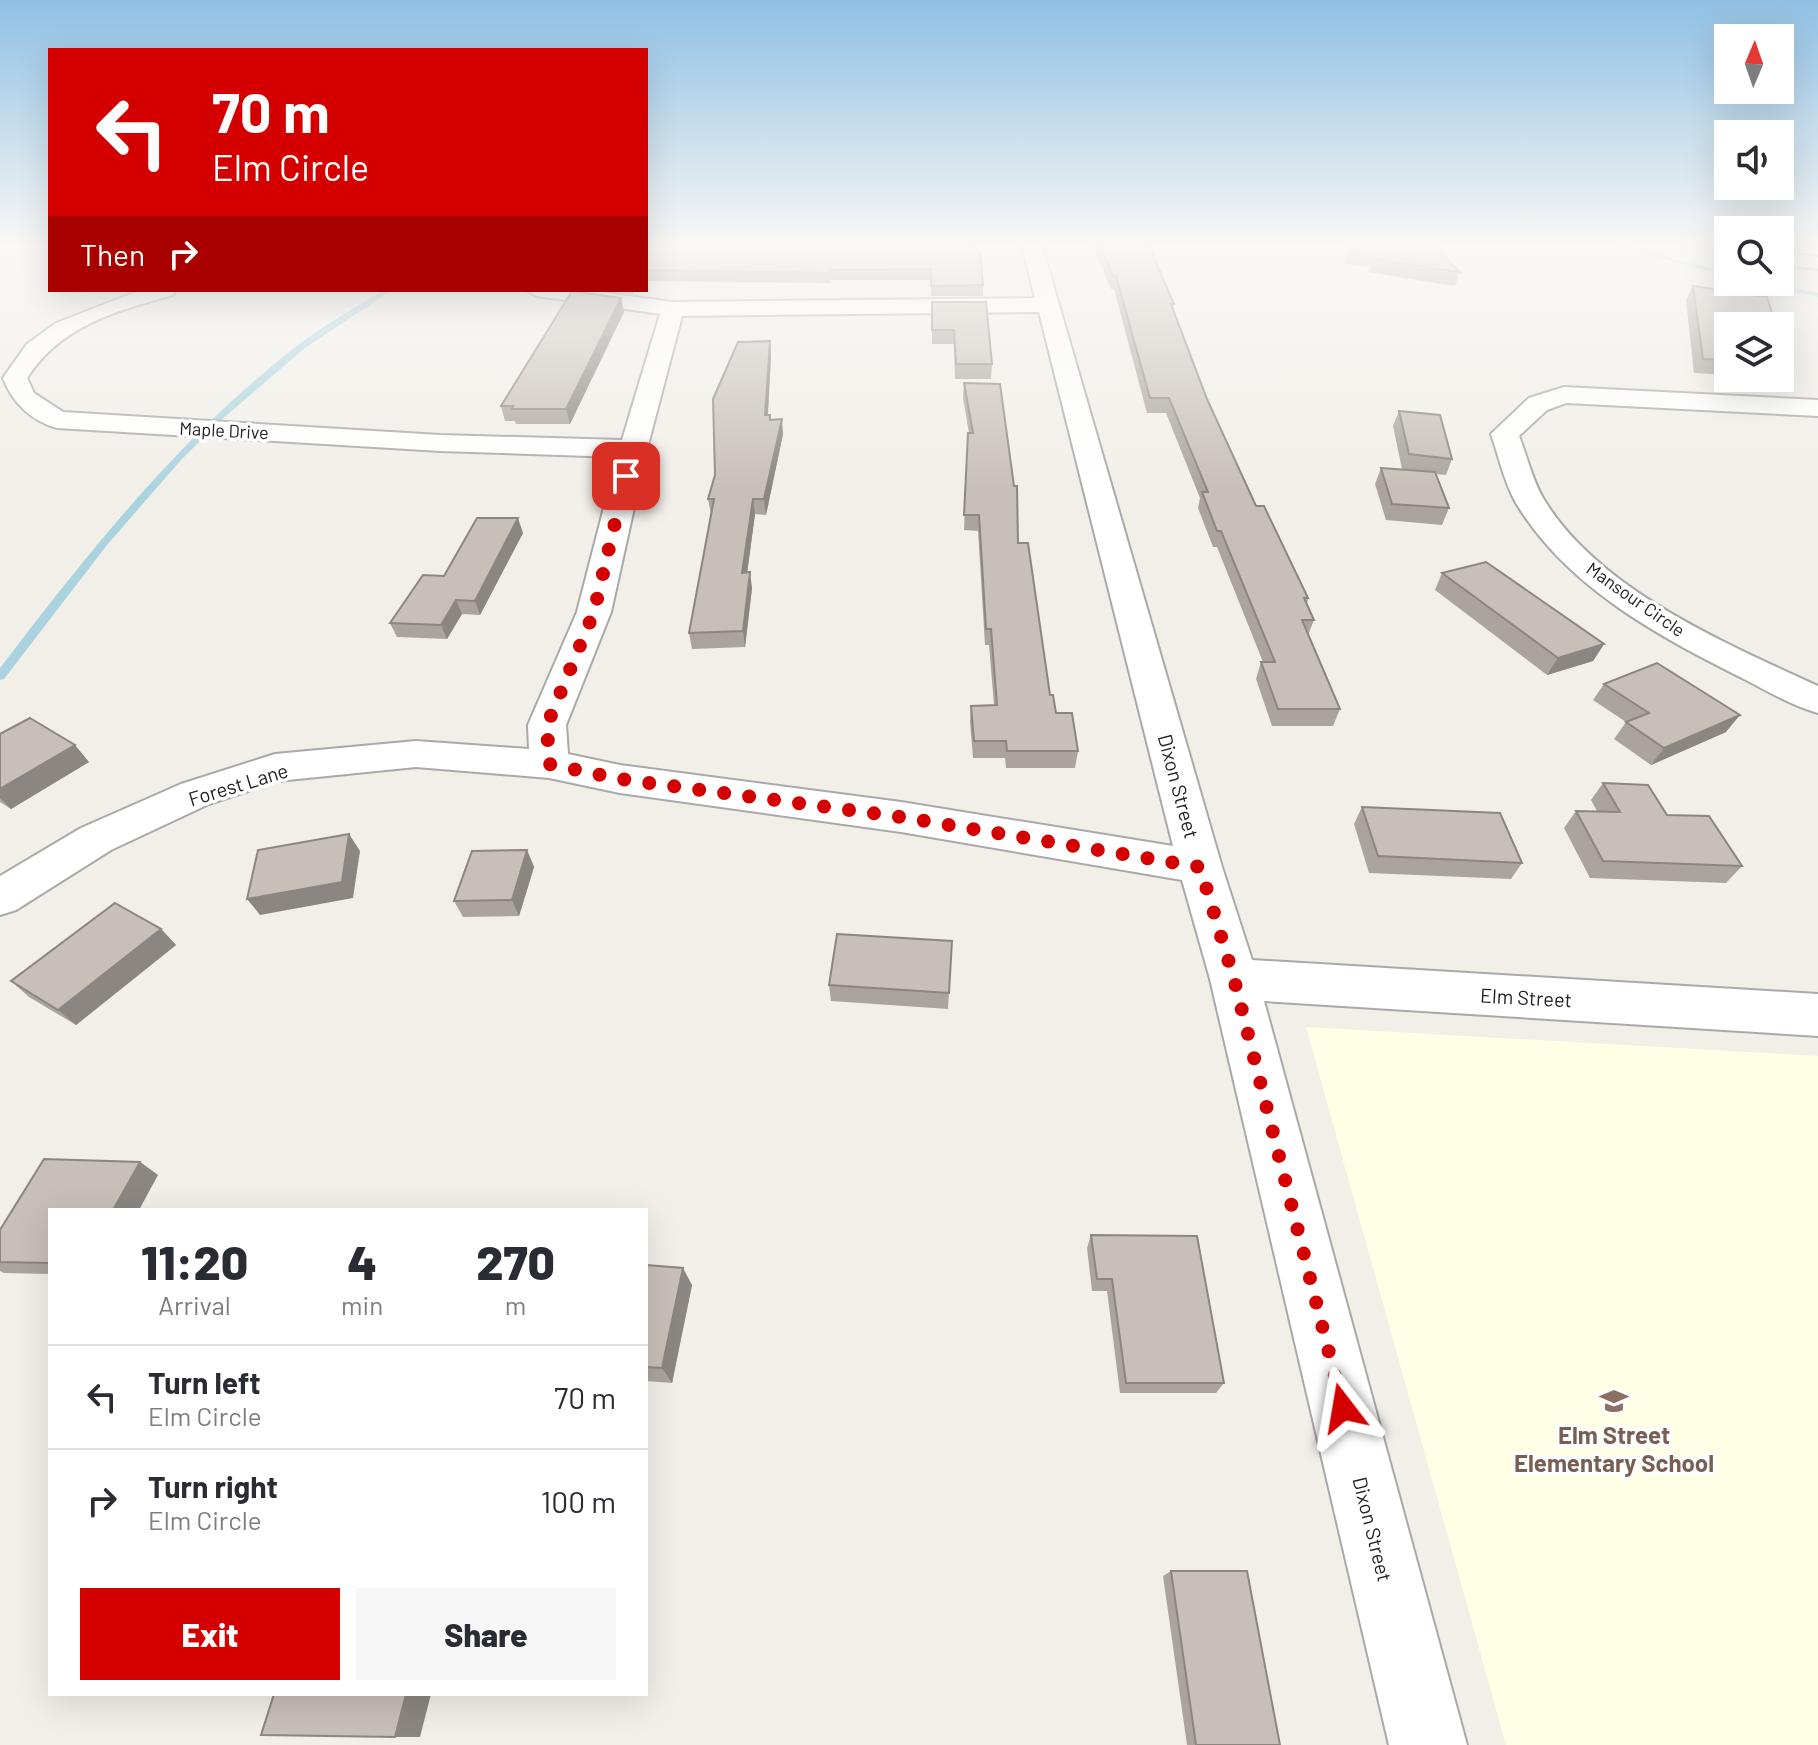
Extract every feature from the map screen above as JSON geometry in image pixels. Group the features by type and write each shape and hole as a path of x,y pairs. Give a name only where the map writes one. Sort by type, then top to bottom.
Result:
{"street":[{"name":"Maple Drive","path":"68,327 50,335 28,357 15,378 23,397 57,420 440,443 633,449"},
{"path":"549,764 547,725 594,612 633,449 668,327"},
{"name":"Dixon Street","path":"1055,327 1200,867 1234,979 1428,1745"},
{"name":"Mansour Circle","path":"1818,408 1564,395 1538,404 1505,434 1529,499 1548,528 1574,555 1615,589 1706,647 1818,701"},
{"name":"Forest Lane","path":"0,898 96,839 195,794 275,768 416,754 549,764 620,779 901,817 1200,867"},
{"name":"Elm Street","path":"1234,979 1818,1015"}],"shaded area":[{"name":"Elm Street Elementary School","path":"1306,1027 1818,1056 1818,1745 1506,1745"}],"building":[{"path":"550,327 606,327 566,409 512,409 513,406 501,406"},
{"path":"932,327 988,327 992,364 956,364 954,330 932,330"},
{"path":"1130,327 1180,327 1207,399 1256,506 1264,506 1308,598 1304,598 1314,620 1302,620 1340,709 1278,709 1261,662 1275,662 1202,492 1208,492 1169,398 1150,398"},
{"path":"1699,327 1714,327 1714,359 1703,359"},
{"path":"770,341 765,415 770,415 770,420 782,419 764,499 753,499 742,573 750,572 743,631 689,633 714,499 708,499 715,475 713,399 738,342"},
{"path":"964,383 1000,384 1014,486 1017,486 1018,543 1028,543 1050,695 1053,695 1056,713 1072,713 1078,751 1007,751 1006,741 974,741 971,706 997,705 991,629 986,629 979,515 964,515 968,433 973,433"},
{"path":"1399,411 1440,415 1452,459 1409,454"},
{"path":"1381,468 1435,472 1449,508 1392,504"},
{"path":"477,518 518,518 475,601 456,600 441,625 390,623 423,575 444,576"},
{"path":"1486,562 1604,644 1558,658 1442,573"},
{"path":"1657,663 1740,715 1664,748 1626,722 1649,713 1604,684"},
{"path":"30,718 75,745 0,789 0,734"},
{"path":"1603,783 1648,785 1667,815 1709,816 1742,866 1603,861 1576,811 1620,812"},
{"path":"1362,807 1500,813 1522,863 1378,856"},
{"path":"349,834 342,882 247,899 258,850"},
{"path":"527,850 512,900 454,901 472,851"},
{"path":"115,903 161,929 58,1010 11,981"},
{"path":"837,934 952,941 949,993 829,985"},
{"path":"44,1159 140,1162 114,1208 48,1208 48,1263 0,1262 0,1230"},
{"path":"1091,1235 1197,1236 1224,1383 1126,1383 1112,1279 1097,1279"},
{"path":"648,1265 683,1268 662,1368 648,1367"},
{"path":"1171,1571 1247,1571 1280,1745 1196,1745"},
{"path":"273,1696 405,1696 395,1737 261,1735"}],"waterway":[{"path":"0,676 103,543 177,459 258,381 329,327"}],"place":[{"name":"Elm Street Elementary School","path":"1614,1401"}],"route":[{"path":"626,476 594,612 547,725 549,764 620,779 901,817 1200,867 1234,979 1343,1408"}]}
